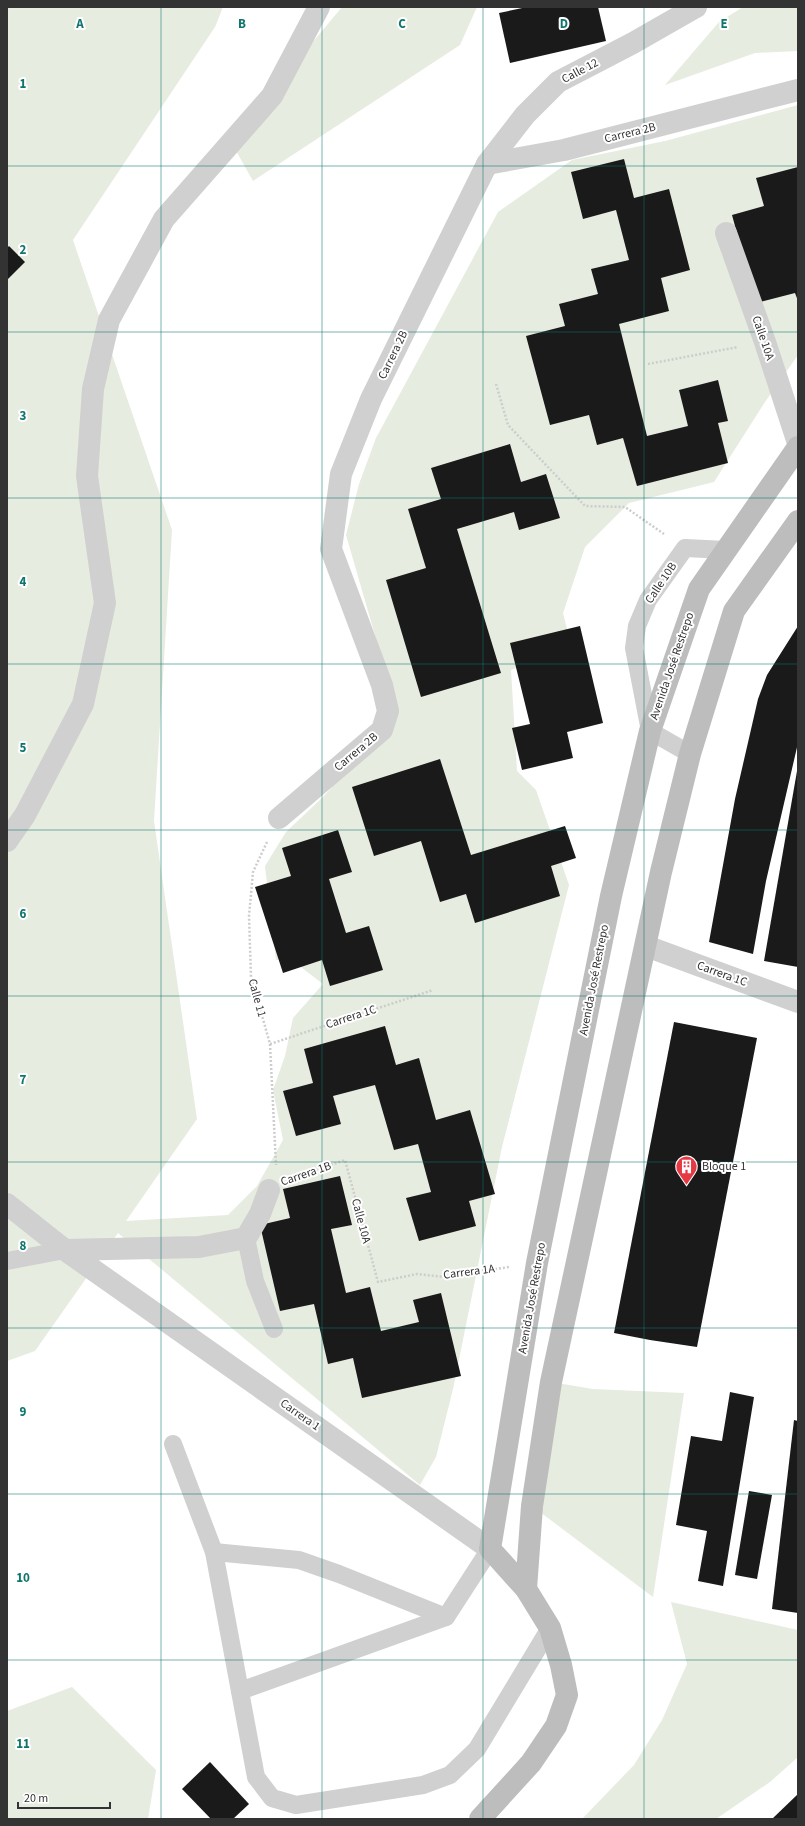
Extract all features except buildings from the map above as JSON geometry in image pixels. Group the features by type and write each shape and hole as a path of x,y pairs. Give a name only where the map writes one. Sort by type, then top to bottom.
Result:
{"main road":[{"name":"Avenida José Restrepo","path":"490,1549 537,1263 611,896 650,731 699,589 798,447"},
{"path":"526,1589 532,1506 551,1382 661,872 690,754 734,611 798,521"},
{"name":"Carrera 1","path":"480,1819 531,1763 556,1726 567,1695 561,1665 550,1628 526,1589 490,1549"}],"street":[{"path":"7,841 25,815 83,704 105,603 87,476 93,389 109,320 164,220 272,96 319,7"},
{"name":"Calle 12","path":"488,164 525,116 558,82 633,43 696,7"},
{"name":"Carrera 2B","path":"279,818 382,730 388,711 382,685 331,549 341,474 371,399 488,164 564,150 798,90"},
{"name":"Calle 10A","path":"726,233 765,342 798,443"},
{"name":"Carrera 1C","path":"646,946 798,1002"},
{"path":"65,1250 199,1247 246,1238 260,1214 273,1186"},
{"name":"Carrera 1","path":"7,1204 65,1250 490,1549"}],"lane":[{"path":"685,548 726,550"},
{"name":"Calle 10B","path":"650,731 634,648 637,626 648,600 685,548"},
{"path":"650,731 690,754"},
{"path":"246,1238 255,1281 274,1329"},
{"path":"7,1262 65,1250"},
{"path":"173,1444 214,1552 256,1777 272,1798 296,1805 423,1785 450,1775 477,1749 550,1628"},
{"path":"240,1691 446,1618 490,1549"},
{"path":"214,1552 298,1560 339,1574 446,1618"}],"path":[{"path":"648,364 765,342"},
{"path":"496,384 508,425 585,506 625,508 685,548"},
{"name":"Calle 11","path":"273,1186 270,1044 251,977 249,916 253,872 279,818"},
{"name":"Carrera 1C","path":"270,1044 433,990"},
{"name":"Carrera 1B","path":"273,1186 345,1160"},
{"name":"Calle 10A","path":"345,1160 378,1282"},
{"name":"Carrera 1A","path":"378,1282 417,1274 444,1277 537,1263"}],"shaded area":[{"path":"7,7 223,7 215,27 73,240 172,530 154,821 197,1119 126,1221 228,1215 257,1186 283,1140 273,1090 285,1056 293,1018 323,984 289,958 276,960 265,866 286,832 323,797 354,763 387,736 379,649 346,535 359,484 376,438 498,212 572,160 665,141 798,105 798,355 765,402 714,482 629,503 585,547 563,613 571,645 511,670 517,771 536,790 569,885 502,1147 453,1389 436,1457 420,1485 118,1233 35,1351 7,1361"},
{"path":"342,7 477,7 460,45 253,181 235,149 282,79"},
{"path":"743,7 798,7 798,51 755,53 665,85 719,22"},
{"path":"551,1382 593,1389 684,1393 653,1597 532,1506"},
{"path":"671,1602 798,1630 798,1757 770,1782 716,1819 582,1819 634,1765 662,1720 687,1664"},
{"path":"72,1687 156,1770 148,1819 7,1819 7,1711"}],"place":[{"name":"Bloque 1","path":"686,1186"}]}
